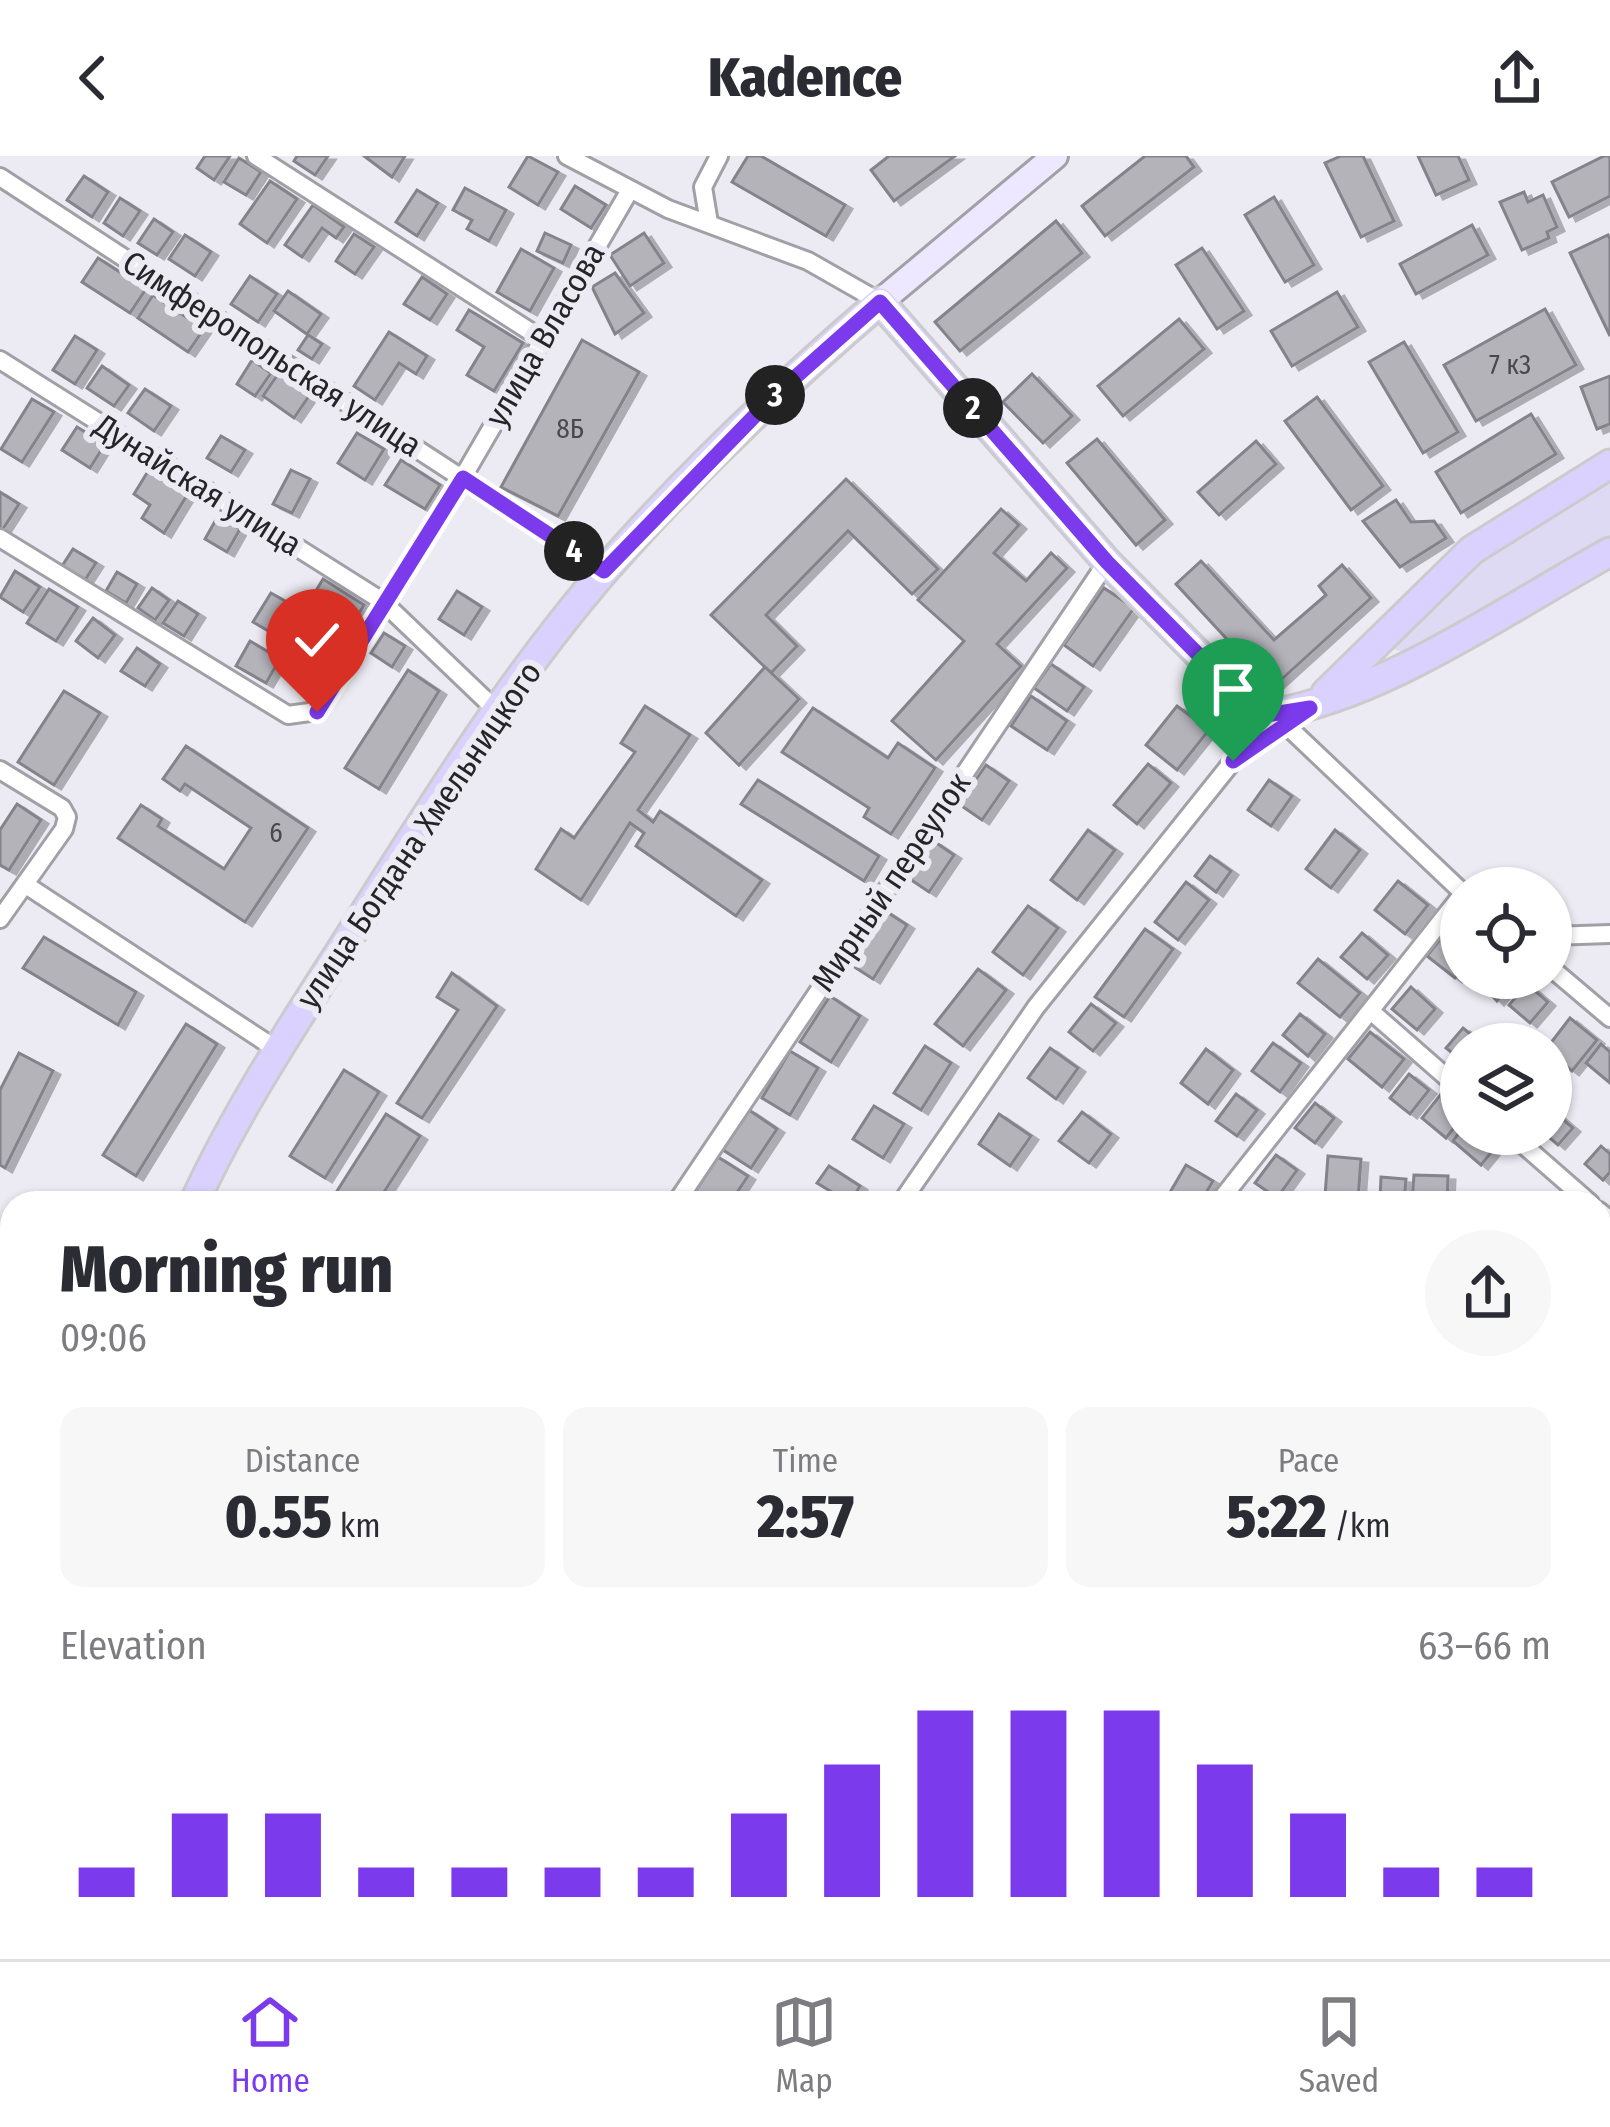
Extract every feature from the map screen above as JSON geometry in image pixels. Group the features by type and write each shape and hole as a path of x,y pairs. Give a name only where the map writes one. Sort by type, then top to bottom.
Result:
{"main road":[{"name":"улица Богдана Хмельницкого","path":"200,1191 276,1049 497,711 604,571 773,397 1054,156"},
{"path":"880,302 1107,562 1240,697 1266,715 1310,708 1394,670 1610,552"},
{"path":"1310,708 1472,550 1610,464"}],"street":[{"path":"256,156 542,339"},
{"path":"567,156 630,190 808,261 880,302"},
{"path":"709,224 703,187 719,156"},
{"name":"Симферопольская улица","path":"0,177 604,571"},
{"name":"улица Власова","path":"0,538 288,715 317,712 382,601 463,478 630,190"},
{"name":"Дунайская улица","path":"0,360 382,601 497,711"},
{"name":"Мирный переулок","path":"684,1191 1107,562"},
{"path":"910,1191 1036,1006 1233,761 1310,708"},
{"path":"1286,724 1440,874"},
{"path":"0,770 62,808 67,817 64,830 0,919"},
{"path":"26,885 276,1049"},
{"path":"1228,1191 1440,922"},
{"path":"1572,935 1610,934"},
{"path":"1572,986 1610,1018"},
{"path":"1373,1013 1440,1072"},
{"path":"1535,1155 1576,1191"}],"shaded area":[{"path":"1610,479 1610,541 1406,653 1391,648 1478,561"}],"building":[{"path":"205,156 230,156 214,180 197,168"},
{"path":"297,156 328,156 315,175 294,161"},
{"path":"364,156 405,156 392,177"},
{"path":"528,156 558,172 538,205 509,187"},
{"path":"748,156 761,156 845,205 826,236 732,182"},
{"path":"889,156 955,156 894,201 871,170"},
{"path":"1145,156 1186,156 1194,167 1105,236 1082,206"},
{"path":"1341,156 1363,156 1394,221 1361,237 1325,163"},
{"path":"1418,156 1458,156 1469,180 1436,195"},
{"path":"1610,156 1610,196 1569,217 1552,182"},
{"path":"239,158 261,172 246,195 224,182"},
{"path":"84,176 108,192 92,217 67,200"},
{"path":"270,181 297,199 267,243 240,224"},
{"path":"575,186 606,205 591,228 561,209"},
{"path":"465,188 506,210 489,241 467,229 472,220 453,210"},
{"path":"417,190 438,203 417,236 396,222"},
{"path":"1524,192 1528,202 1543,195 1557,227 1547,232 1549,238 1522,250 1500,202"},
{"path":"1274,197 1314,265 1285,282 1245,215"},
{"path":"120,198 140,211 123,236 104,223"},
{"path":"313,205 344,227 336,238 322,228 302,257 285,245"},
{"path":"154,219 173,232 157,255 138,243"},
{"path":"1056,221 1082,253 960,351 935,322"},
{"path":"1472,225 1488,255 1416,294 1400,264"},
{"path":"545,233 571,245 563,263 537,251"},
{"path":"644,233 664,263 630,286 610,255"},
{"path":"354,234 374,247 355,274 336,261"},
{"path":"185,235 211,252 195,276 169,259"},
{"path":"1608,235 1610,239 1610,336 1570,253"},
{"path":"1202,248 1244,311 1217,329 1176,265"},
{"path":"521,249 554,268 530,311 497,292"},
{"path":"98,258 146,289 130,313 82,282"},
{"path":"615,273 644,313 615,334 592,287"},
{"path":"250,276 277,294 258,322 231,304"},
{"path":"422,277 447,294 430,320 404,304"},
{"path":"288,291 321,314 307,334 322,344 312,359 298,350 308,335 274,311"},
{"path":"1337,292 1358,327 1292,366 1271,331"},
{"path":"153,295 204,329 188,352 138,318"},
{"path":"1545,309 1576,365 1476,421 1444,365"},
{"path":"469,310 523,343 494,391 467,375 484,347 457,330"},
{"path":"1179,319 1204,349 1123,416 1098,386"},
{"path":"389,332 427,356 416,374 399,363 375,400 354,386"},
{"path":"75,336 97,350 75,384 53,370"},
{"path":"582,340 639,372 558,516 501,487"},
{"path":"1404,342 1458,432 1423,453 1369,362"},
{"path":"252,360 271,373 255,396 237,384"},
{"path":"102,366 129,385 114,406 87,388"},
{"path":"278,374 309,396 294,418 263,396"},
{"path":"1032,374 1072,416 1043,443 1003,402"},
{"path":"1610,376 1610,424 1597,429 1581,387"},
{"path":"145,389 171,406 154,431 128,413"},
{"path":"1317,397 1383,486 1351,510 1285,421"},
{"path":"32,399 54,412 22,462 1,449"},
{"path":"1531,414 1556,454 1461,513 1436,472"},
{"path":"77,427 105,444 90,468 62,450"},
{"path":"357,433 384,449 365,480 338,463"},
{"path":"221,436 245,450 231,472 207,458"},
{"path":"1097,439 1165,520 1136,545 1067,463"},
{"path":"1256,441 1276,464 1219,515 1198,492"},
{"path":"401,460 440,485 425,509 385,485"},
{"path":"150,468 189,492 164,533 142,518 150,505 134,494"},
{"path":"291,470 310,479 292,513 273,504"},
{"path":"846,479 938,569 912,594 848,531 766,615 797,646 771,673 711,615"},
{"path":"0,492 19,504 1,532 0,532"},
{"path":"1396,500 1411,522 1434,521 1446,538 1400,567 1363,521"},
{"path":"1001,509 1019,525 994,553 1026,581 1051,553 1067,568 997,644 1021,666 936,760 892,721 964,641 918,600"},
{"path":"218,516 240,529 227,552 205,539"},
{"path":"73,549 96,563 85,580 62,566"},
{"path":"1201,561 1274,640 1326,595 1319,586 1342,565 1371,598 1272,688 1176,584"},
{"path":"15,571 40,587 23,612 0,597"},
{"path":"117,572 137,584 126,603 106,591"},
{"path":"323,579 364,605 352,625 311,599"},
{"path":"152,588 169,600 155,620 138,608"},
{"path":"1104,588 1134,608 1093,666 1064,645"},
{"path":"49,589 78,607 56,641 27,623"},
{"path":"457,591 482,607 464,635 439,619"},
{"path":"271,593 308,614 291,644 253,622"},
{"path":"178,601 198,614 184,636 163,623"},
{"path":"93,618 115,635 98,658 76,641"},
{"path":"384,633 405,646 392,667 371,653"},
{"path":"299,634 325,650 308,678 282,662"},
{"path":"250,641 280,659 266,683 236,666"},
{"path":"137,648 160,664 145,686 121,671"},
{"path":"1051,664 1084,687 1067,711 1034,688"},
{"path":"765,667 799,699 739,765 706,733"},
{"path":"408,670 439,691 379,789 345,768"},
{"path":"64,691 100,713 54,785 18,762"},
{"path":"1031,696 1067,721 1047,750 1011,726"},
{"path":"645,706 690,735 638,810 653,822 660,811 762,880 736,916 636,846 644,833 630,823 581,900 536,869 561,829 574,838 635,752 621,743"},
{"path":"1177,706 1209,730 1177,770 1146,745"},
{"path":"813,708 888,758 898,743 935,768 891,834 864,817 869,808 782,752"},
{"path":"186,746 308,828 245,922 118,838 141,805 162,819 158,826 224,869 251,828 185,784 180,791 163,779"},
{"path":"1148,764 1171,783 1137,824 1114,805"},
{"path":"986,765 1009,781 982,820 959,804"},
{"path":"758,780 879,856 864,881 741,804"},
{"path":"1269,780 1292,796 1271,826 1248,810"},
{"path":"17,804 41,820 9,870 0,865 0,830"},
{"path":"1088,830 1115,850 1077,900 1051,880"},
{"path":"1335,830 1360,850 1331,888 1306,869"},
{"path":"932,840 954,855 929,892 907,877"},
{"path":"1210,856 1231,871 1216,892 1195,876"},
{"path":"1398,881 1428,905 1405,934 1375,910"},
{"path":"1186,882 1209,900 1178,940 1155,922"},
{"path":"1028,906 1058,928 1023,975 993,952"},
{"path":"884,910 907,925 873,979 850,964"},
{"path":"1145,929 1173,949 1124,1017 1095,997"},
{"path":"1362,933 1388,955 1367,979 1341,957"},
{"path":"44,937 136,992 118,1025 23,968"},
{"path":"1440,940 1440,966 1427,956"},
{"path":"1318,959 1360,993 1340,1017 1298,983"},
{"path":"978,969 1006,990 963,1046 935,1024"},
{"path":"452,973 497,1006 422,1118 397,1103 458,1010 437,997"},
{"path":"1411,987 1435,1009 1417,1030 1392,1009"},
{"path":"830,996 860,1016 831,1062 800,1042"},
{"path":"1514,999 1548,1002 1530,1023 1509,1005"},
{"path":"1091,1004 1116,1023 1093,1051 1069,1032"},
{"path":"1300,1014 1325,1034 1308,1056 1283,1035"},
{"path":"1570,1018 1597,1040 1572,1071 1572,1023 1566,1023"},
{"path":"186,1024 217,1044 136,1176 103,1155"},
{"path":"1370,1032 1404,1059 1382,1087 1348,1059"},
{"path":"1273,1043 1301,1063 1280,1092 1252,1071"},
{"path":"1601,1044 1610,1052 1610,1083 1586,1063"},
{"path":"925,1046 951,1063 921,1110 894,1093"},
{"path":"1050,1048 1078,1068 1056,1099 1028,1078"},
{"path":"1206,1049 1233,1070 1208,1104 1181,1083"},
{"path":"790,1051 818,1068 790,1115 762,1098"},
{"path":"19,1053 53,1071 5,1168 0,1165 0,1090"},
{"path":"344,1070 379,1092 325,1178 290,1156"},
{"path":"1409,1074 1429,1090 1410,1114 1390,1098"},
{"path":"1236,1094 1257,1110 1237,1136 1216,1121"},
{"path":"1440,1095 1440,1133 1422,1118"},
{"path":"1315,1103 1334,1118 1315,1143 1295,1128"},
{"path":"874,1106 904,1124 883,1158 853,1139"},
{"path":"749,1110 777,1129 751,1168 723,1150"},
{"path":"1082,1112 1111,1134 1089,1163 1059,1141"},
{"path":"386,1114 420,1136 385,1191 337,1191"},
{"path":"999,1114 1031,1136 1010,1166 979,1144"},
{"path":"1601,1146 1610,1154 1610,1172 1603,1180 1585,1164"},
{"path":"1276,1155 1297,1170 1282,1191 1267,1191 1255,1183"},
{"path":"1469,1155 1489,1155 1481,1165"},
{"path":"1328,1156 1361,1159 1359,1191 1325,1191"},
{"path":"718,1157 748,1176 738,1191 696,1191"},
{"path":"1186,1165 1213,1181 1207,1191 1171,1191"},
{"path":"829,1166 860,1186 857,1191 830,1191 817,1183"},
{"path":"1414,1175 1448,1176 1447,1191 1413,1191"},
{"path":"1381,1177 1406,1179 1405,1191 1380,1191"}],"route":[{"path":"317,712 382,601 463,478 604,571 773,397 880,302 1107,562 1240,697 1266,715 1310,708 1233,761"}]}
